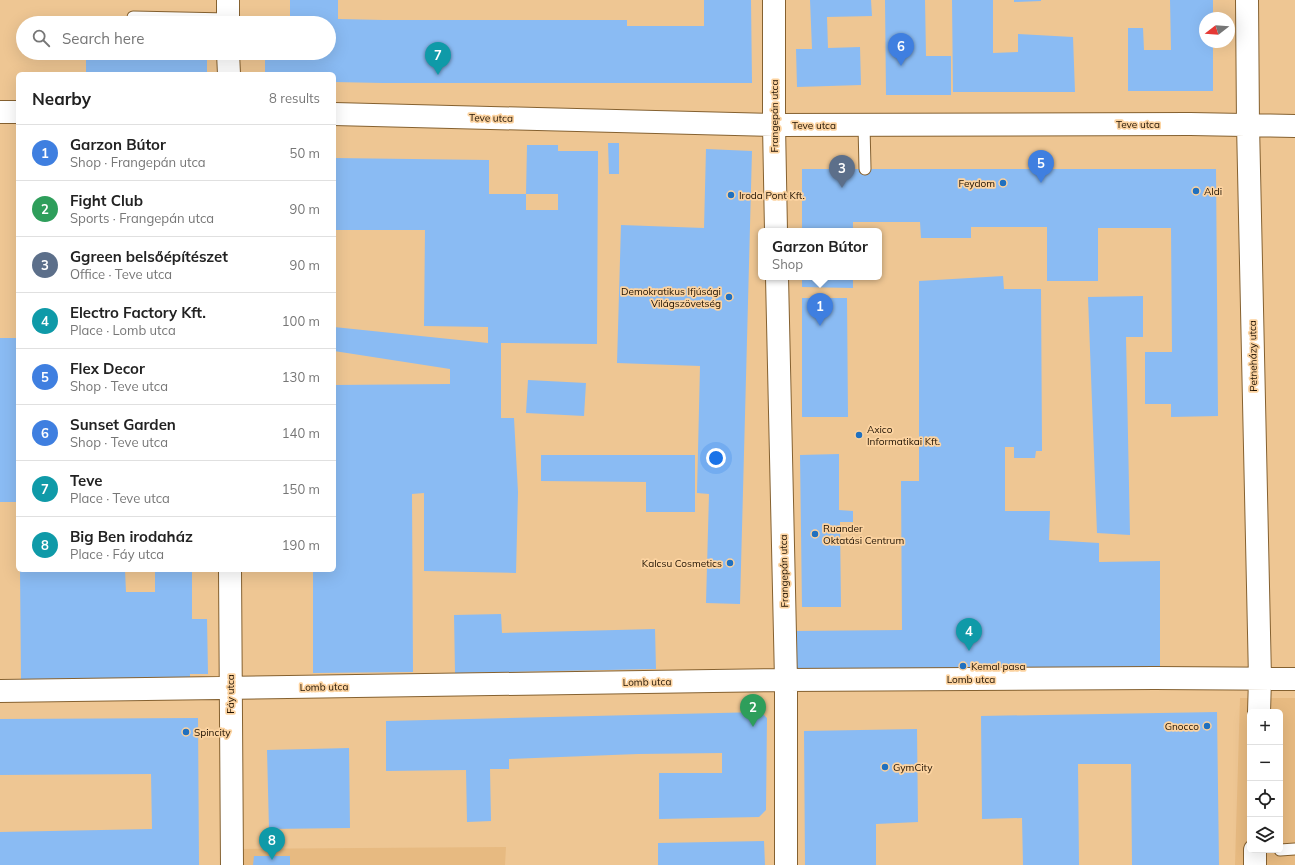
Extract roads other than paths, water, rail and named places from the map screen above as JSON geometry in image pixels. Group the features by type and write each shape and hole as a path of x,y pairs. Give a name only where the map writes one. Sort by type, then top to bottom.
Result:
{"street":[{"name":"Frangepán utca","path":"774,0 776,228"},
{"name":"Petneházy utca","path":"1247,0 1248,124 1260,679 1259,709"},
{"path":"228,60 228,72"},
{"path":"0,112 16,112"},
{"name":"Teve utca","path":"336,114 774,125 1248,124 1295,126"},
{"name":"Frangepán utca","path":"777,280 786,680 786,865"},
{"name":"Fáy utca","path":"230,572 232,865"},
{"name":"Lomb utca","path":"0,691 230,689 786,680 1147,678 1295,679"},
{"path":"1255,853 1255,865"}],"lane":[{"path":"165,16 228,14"},
{"path":"864,125 864,169"},
{"path":"1283,850 1295,849"}],"place":[{"name":"Sunset Garden","path":"901,66"},
{"name":"Teve","path":"438,75"},
{"name":"Feydom","path":"1003,183"},
{"name":"Flex Decor","path":"1041,183"},
{"name":"Ggreen belsőépítészet","path":"842,188"},
{"name":"Aldi","path":"1196,191"},
{"name":"Iroda Pont Kft.","path":"731,195"},
{"name":"Demokratikus Ifjúsági Világszövetség","path":"729,297"},
{"name":"Garzon Bútor","path":"820,326"},
{"name":"Axico Informatikai Kft.","path":"859,435"},
{"name":"Ruander Oktatási Centrum","path":"815,534"},
{"name":"Kalcsu Cosmetics","path":"730,563"},
{"name":"Electro Factory Kft.","path":"969,651"},
{"name":"Kemal pasa","path":"963,666"},
{"name":"Gnocco","path":"1207,726"},
{"name":"Fight Club","path":"753,727"},
{"name":"Spincity","path":"186,732"},
{"name":"GymCity","path":"885,767"},
{"name":"Big Ben irodaház","path":"272,860"}]}
